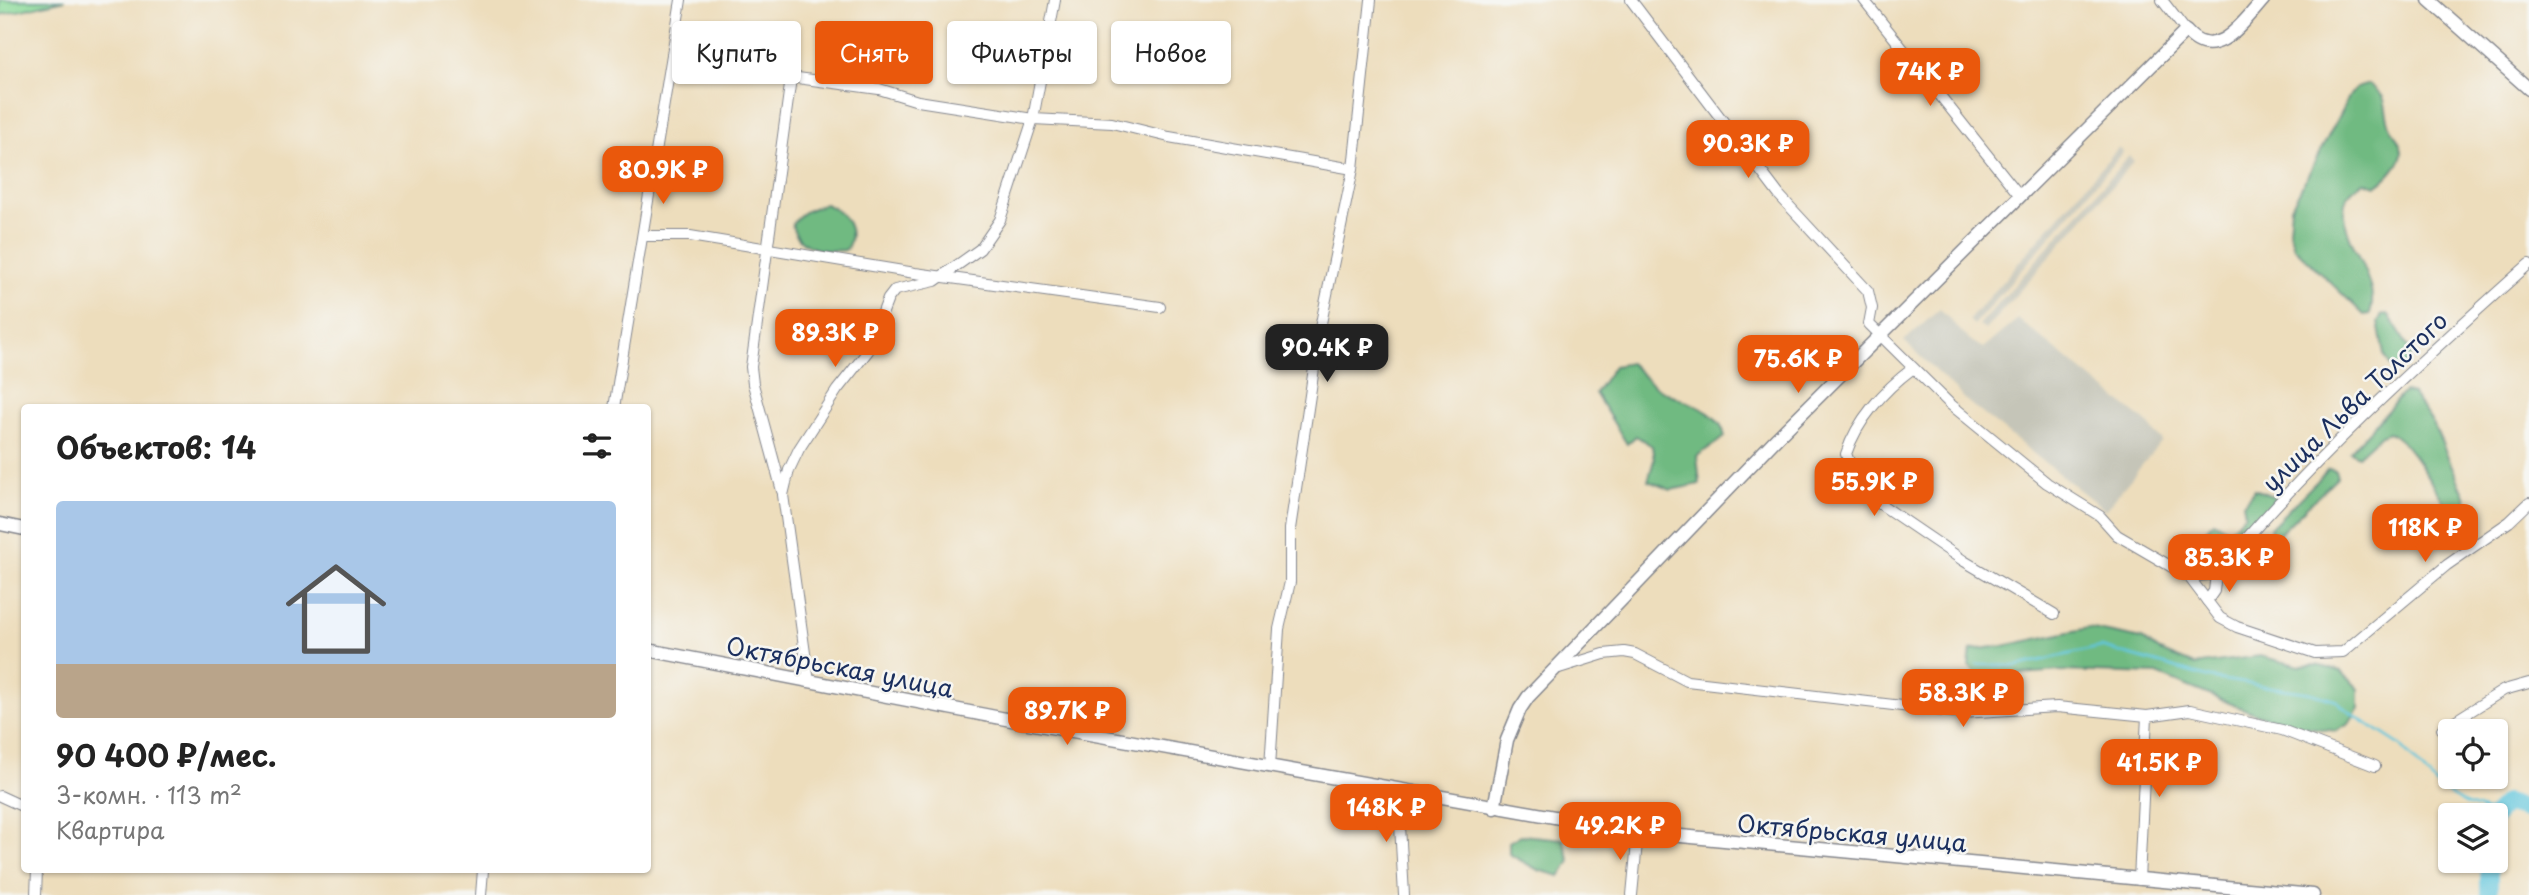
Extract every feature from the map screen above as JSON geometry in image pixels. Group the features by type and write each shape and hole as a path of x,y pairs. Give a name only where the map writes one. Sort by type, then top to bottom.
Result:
{"street":[{"path":"678,21 681,0"},
{"path":"783,495 789,470 799,449 837,390 868,351 887,299 895,290 926,285 943,276 980,249 1000,220 1033,119 1055,0"},
{"path":"1270,767 1279,629 1290,582 1290,529 1320,328 1353,169 1371,0"},
{"path":"1631,0 1779,195 1868,290 1872,309 1869,324 1880,337 1912,369 2047,483 2100,516 2117,535 2189,577 2220,618 2237,627 2315,653 2343,652 2447,565 2509,522 2529,503"},
{"path":"1864,0 2020,196"},
{"path":"2162,0 2196,43 2207,45 2231,36 2263,0"},
{"path":"2429,0 2529,89"},
{"path":"1494,808 1514,721 1528,697 1777,439 2186,31"},
{"path":"615,404 672,61"},
{"path":"801,79 878,89 918,101 1033,119 1112,123 1169,137 1353,169"},
{"path":"790,84 751,366 752,384 783,495 810,682"},
{"path":"643,236 690,236 1160,307"},
{"name":"улица Льва Толстого","path":"2216,574 2250,533 2392,386 2529,264"},
{"path":"1912,369 1892,385 1852,435 1846,454 1857,481 1873,499 1964,561 2054,614"},
{"path":"0,524 21,528"},
{"path":"2189,577 2216,574 2214,591 2207,601"},
{"name":"Октябрьская улица","path":"651,651 1398,791 1638,832 2313,895"},
{"path":"1552,671 1574,661 1624,652 1635,654 1687,681 1962,713 2057,707 2147,716 2190,710 2282,730 2375,766"},
{"path":"2458,719 2497,694 2529,683"},
{"path":"2139,880 2147,716"},
{"path":"1398,791 1405,895"},
{"path":"0,796 21,806"},
{"path":"1632,895 1638,832"},
{"path":"36,895 37,873"},
{"path":"481,895 483,873"}],"shaded area":[{"path":"2118,148 2123,152 1974,325 1969,320"},
{"path":"2129,156 2134,161 1985,330 1979,325"},
{"path":"1940,309 1968,339 1983,348 2018,319 2148,424 2162,441 2105,510 1969,403 1904,341"}],"green space":[{"path":"0,0 65,0 0,15"},
{"path":"2369,84 2384,100 2389,124 2402,151 2397,166 2389,175 2376,186 2364,182 2349,194 2344,209 2346,225 2368,280 2372,298 2370,314 2364,315 2294,247 2289,231 2291,207 2350,95 2356,88"},
{"path":"825,204 848,222 851,236 846,250 820,250 806,245 792,226 806,211"},
{"path":"2388,314 2412,353 2407,363 2399,368 2391,366 2384,355 2378,322 2382,315"},
{"path":"1630,363 1664,392 1706,411 1721,427 1725,437 1697,456 1700,484 1671,490 1648,481 1654,460 1652,446 1636,436 1627,444 1595,393 1614,366"},
{"path":"2404,392 2412,394 2434,425 2465,496 2469,512 2465,521 2460,522 2451,512 2418,461 2400,440 2389,432 2381,435 2358,456 2350,452"},
{"path":"2329,469 2335,470 2337,477 2276,537 2271,538 2270,528"},
{"path":"2255,489 2277,498 2213,570 2197,571 2206,556 2203,542 2210,525 2213,521 2229,530 2245,514 2243,503"},
{"path":"2088,628 2142,639 2160,651 2194,665 2260,656 2300,666 2316,665 2341,671 2359,689 2359,708 2349,724 2336,731 2292,725 2259,715 2157,674 2060,671 1985,677 1976,674 1969,666 1971,650"},
{"path":"1521,835 1563,839 1570,861 1560,876 1538,870 1509,854 1509,842"}],"waterway":[{"path":"1977,665 2016,666 2101,647 2210,678 2311,693 2337,701 2400,745 2440,789 2464,803"},
{"path":"2508,804 2529,810"},
{"path":"2489,873 2489,895"}]}
